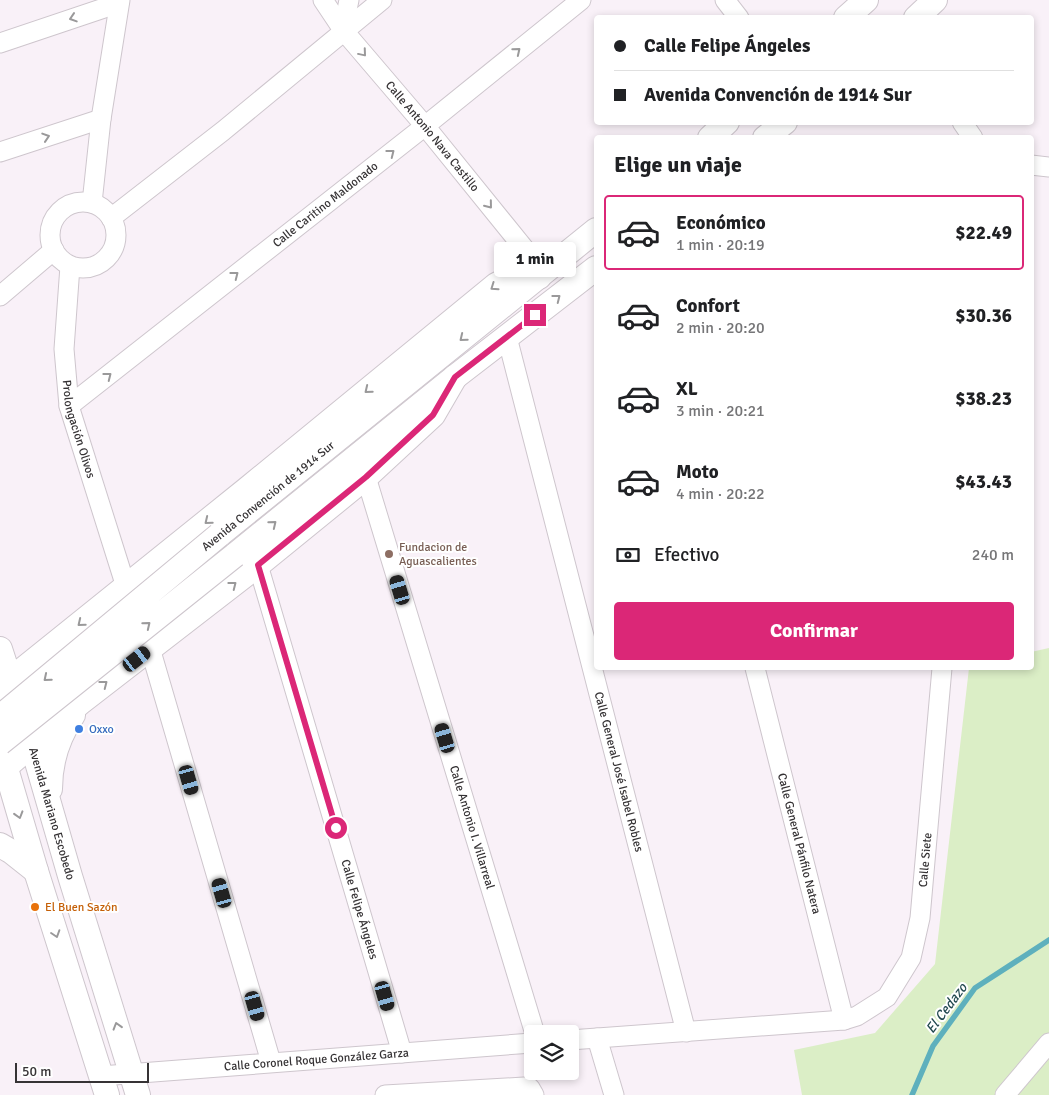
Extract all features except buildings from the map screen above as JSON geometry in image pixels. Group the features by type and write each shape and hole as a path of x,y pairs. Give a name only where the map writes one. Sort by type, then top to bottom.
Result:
{"main road":[{"path":"849,15 866,0"},
{"path":"919,15 935,0"},
{"path":"769,135 781,125"},
{"name":"Avenida Convención de 1914 Sur","path":"0,717 211,542 594,232"},
{"name":"Avenida Convención de 1914 Sur","path":"1,757 368,448 455,377 593,270"},
{"name":"Avenida Convención de 1914 Sur","path":"5,684 496,284 513,276 526,274 541,275"},
{"name":"Avenida Convención de 1914 Sur","path":"1,757 32,744 81,702 258,565 366,477 433,415 455,377"},
{"name":"Avenida Mariano Escobedo","path":"0,649 5,684 32,744 138,1095"},
{"path":"50,808 50,780 54,754 62,730 81,702"},
{"path":"1,757 104,1086"},
{"path":"0,845 36,871"}],"street":[{"name":"Calle Antonio Nava Castillo","path":"322,0 344,30 425,126 541,275"},
{"path":"344,30 349,0"},
{"path":"111,218 222,131 382,0"},
{"name":"Calle Caritino Maldonado","path":"69,406 425,126 581,0"},
{"path":"725,0 737,15"},
{"path":"0,43 120,2 101,119 92,203"},
{"path":"0,152 101,119"},
{"path":"1034,165 1049,167"},
{"path":"81,202 92,203 102,208 111,218 116,234 115,244 110,254 102,262 92,267 81,268 70,266 60,259 54,250 50,234 55,218 62,210 71,204 81,202"},
{"path":"0,296 54,250"},
{"name":"Prolongación Olivos","path":"70,266 64,349 69,406 126,587"},
{"name":"Calle General José Isabel Robles","path":"507,336 686,1032"},
{"name":"Calle Antonio I. Villarreal","path":"366,477 532,1025"},
{"name":"Calle Felipe Ángeles","path":"258,565 402,1053"},
{"path":"150,648 271,1062"},
{"name":"Calle General Pánfilo Natera","path":"756,670 844,1020"},
{"name":"Calle Siete","path":"844,1020 857,1016 887,997 911,958 920,918 942,670"},
{"path":"579,1039 844,1020"},
{"path":"597,1038 614,1095"},
{"path":"1005,1095 1049,1043"},
{"name":"Calle Coronel Roque González Garza","path":"104,1086 131,1073 524,1044"},
{"path":"385,1095 524,1087 532,1092"}],"green space":[{"path":"1049,648 1049,1095 802,1095 794,1050 875,1033 935,964 969,670 1034,670 1034,651"}],"waterway":[{"name":"El Cedazo","path":"912,1095 933,1046 975,988 1049,940"}],"place":[{"name":"Fundacion de Aguascalientes","path":"389,554"},
{"name":"Oxxo","path":"79,729"},
{"name":"El Buen Sazón","path":"35,907"}],"route":[{"path":"336,828 258,565 366,477 433,415 455,377 535,315"}]}
